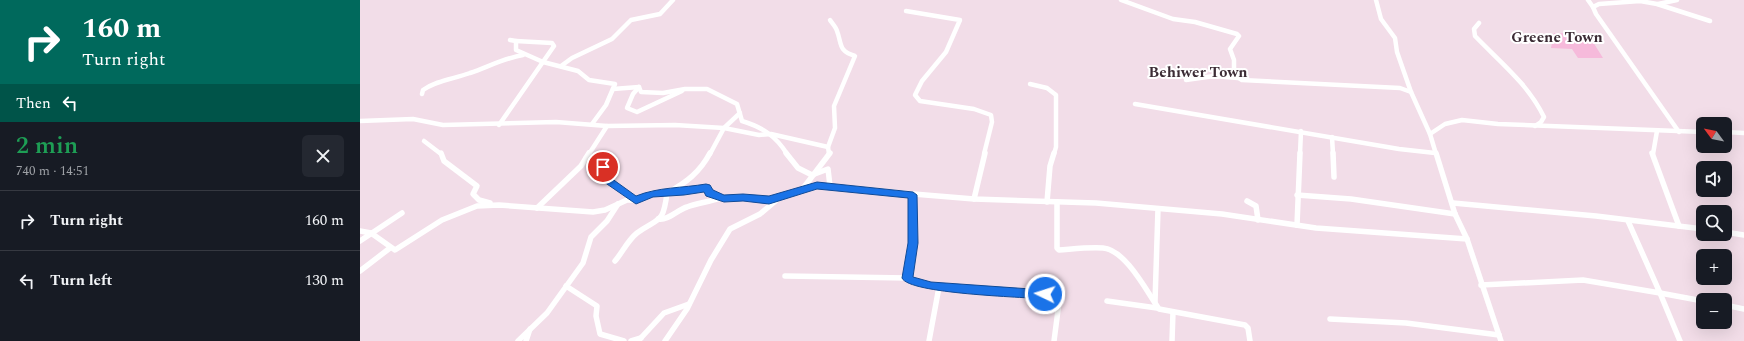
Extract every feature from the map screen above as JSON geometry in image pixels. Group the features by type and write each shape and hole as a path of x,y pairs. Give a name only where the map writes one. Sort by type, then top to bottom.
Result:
{"street":[{"path":"561,66 571,56 610,41 620,33 631,20 657,17 673,0"},
{"path":"1121,0 1173,19 1195,22 1237,34 1239,36 1230,49 1234,60 1234,75 1239,78"},
{"path":"1330,319 1406,323 1500,338 1481,285 1467,239 1455,214 1453,202 1435,153 1430,134 1424,124 1411,92 1397,52 1395,38 1381,19 1376,0"},
{"path":"1588,0 1600,20 1679,132"},
{"path":"1593,8 1599,4 1629,0 1657,4 1710,22"},
{"path":"1657,4 1677,0"},
{"path":"906,11 960,20 957,31 940,61 919,84 915,94 920,101 932,104 962,106 981,110 991,115 992,122 974,199"},
{"path":"801,192 812,175 830,153 828,147 835,128 834,106 855,56 847,55 843,50 837,40 838,32 830,20"},
{"path":"1479,23 1474,29 1475,36 1522,82 1541,109 1544,117 1542,122 1534,126"},
{"path":"499,125 543,62 553,50 554,46 552,43 513,41 516,50 524,54 543,62 578,71 580,76 587,80 615,84 604,108 592,124"},
{"path":"422,94 423,90 431,85 469,73 505,57 524,54"},
{"path":"1186,80 1214,76 1261,82 1400,88 1411,92"},
{"path":"1030,84 1047,88 1056,94 1056,147 1050,166 1047,202"},
{"path":"612,89 639,87"},
{"path":"639,87 641,92 707,89 737,104 742,121 760,125 771,134 782,144 789,158 796,163 798,168 812,175 828,169 830,186"},
{"path":"639,87 633,94 628,108 638,112 649,105 675,95 685,89"},
{"path":"1135,104 1301,131 1399,149 1435,153"},
{"path":"667,192 686,183 699,170 724,128 740,113"},
{"path":"360,121 415,119 436,122 443,126 556,122 607,126 675,125 724,128 759,135 771,134 828,147"},
{"path":"1430,134 1435,128 1444,123 1458,120 1478,119 1498,124 1696,132"},
{"path":"537,208 581,166 607,126"},
{"path":"1297,225 1301,131"},
{"path":"1657,131 1652,152 1679,226"},
{"path":"1732,132 1744,133"},
{"path":"1332,137 1334,177"},
{"path":"424,141 440,152 444,161 452,168 477,186 473,194 479,200 499,205"},
{"path":"586,158 601,164 607,180 636,200"},
{"path":"658,219 663,220 687,207 705,204 721,198 743,197 769,200 801,192 817,186 830,186 913,195 974,199 1096,203 1222,214 1316,228 1467,239"},
{"path":"360,231 371,233 390,248 398,250 442,220 477,206 499,205 592,212 605,210 627,200 636,200 652,193 706,188 710,193 721,198"},
{"path":"615,261 636,234 658,219 665,208 667,192"},
{"path":"907,278 913,243 913,195"},
{"path":"1298,195 1351,199 1455,214"},
{"path":"665,341 689,304 711,260 730,229 760,214 780,198"},
{"path":"1248,201 1256,206 1258,220"},
{"path":"1057,202 1057,248 1062,250 1104,248 1113,252 1130,266 1156,305"},
{"path":"1453,202 1596,216 1696,228"},
{"path":"518,341 547,313 582,263 591,237 607,221 618,204"},
{"path":"1156,305 1158,209"},
{"path":"360,242 402,213"},
{"path":"1628,221 1651,270 1680,341"},
{"path":"1732,233 1744,234"},
{"path":"360,271 390,248"},
{"path":"785,276 907,278 914,282 939,287 1060,295 1054,341"},
{"path":"1481,285 1583,280 1696,300"},
{"path":"566,286 597,306 596,316 600,334 624,341"},
{"path":"930,341 939,287"},
{"path":"1107,301 1156,305 1173,312 1245,325 1248,328 1250,341"},
{"path":"631,341 640,339 666,310 676,306 689,304"},
{"path":"1732,306 1744,309"},
{"path":"1172,341 1173,312"},
{"path":"526,341 530,328"}],"shaded area":[{"path":"1554,33 1588,34 1603,58 1578,58 1572,49 1551,48"}],"district":[{"name":"Greene Town","path":"1557,37"},
{"name":"Behiwer Town","path":"1198,72"}],"route":[{"path":"603,167 607,180 636,200 652,193 684,192 700,188 706,188 710,193 721,198 743,197 769,200 801,192 817,186 830,186 913,195 913,243 907,278 910,281 931,286 1045,294"}]}
